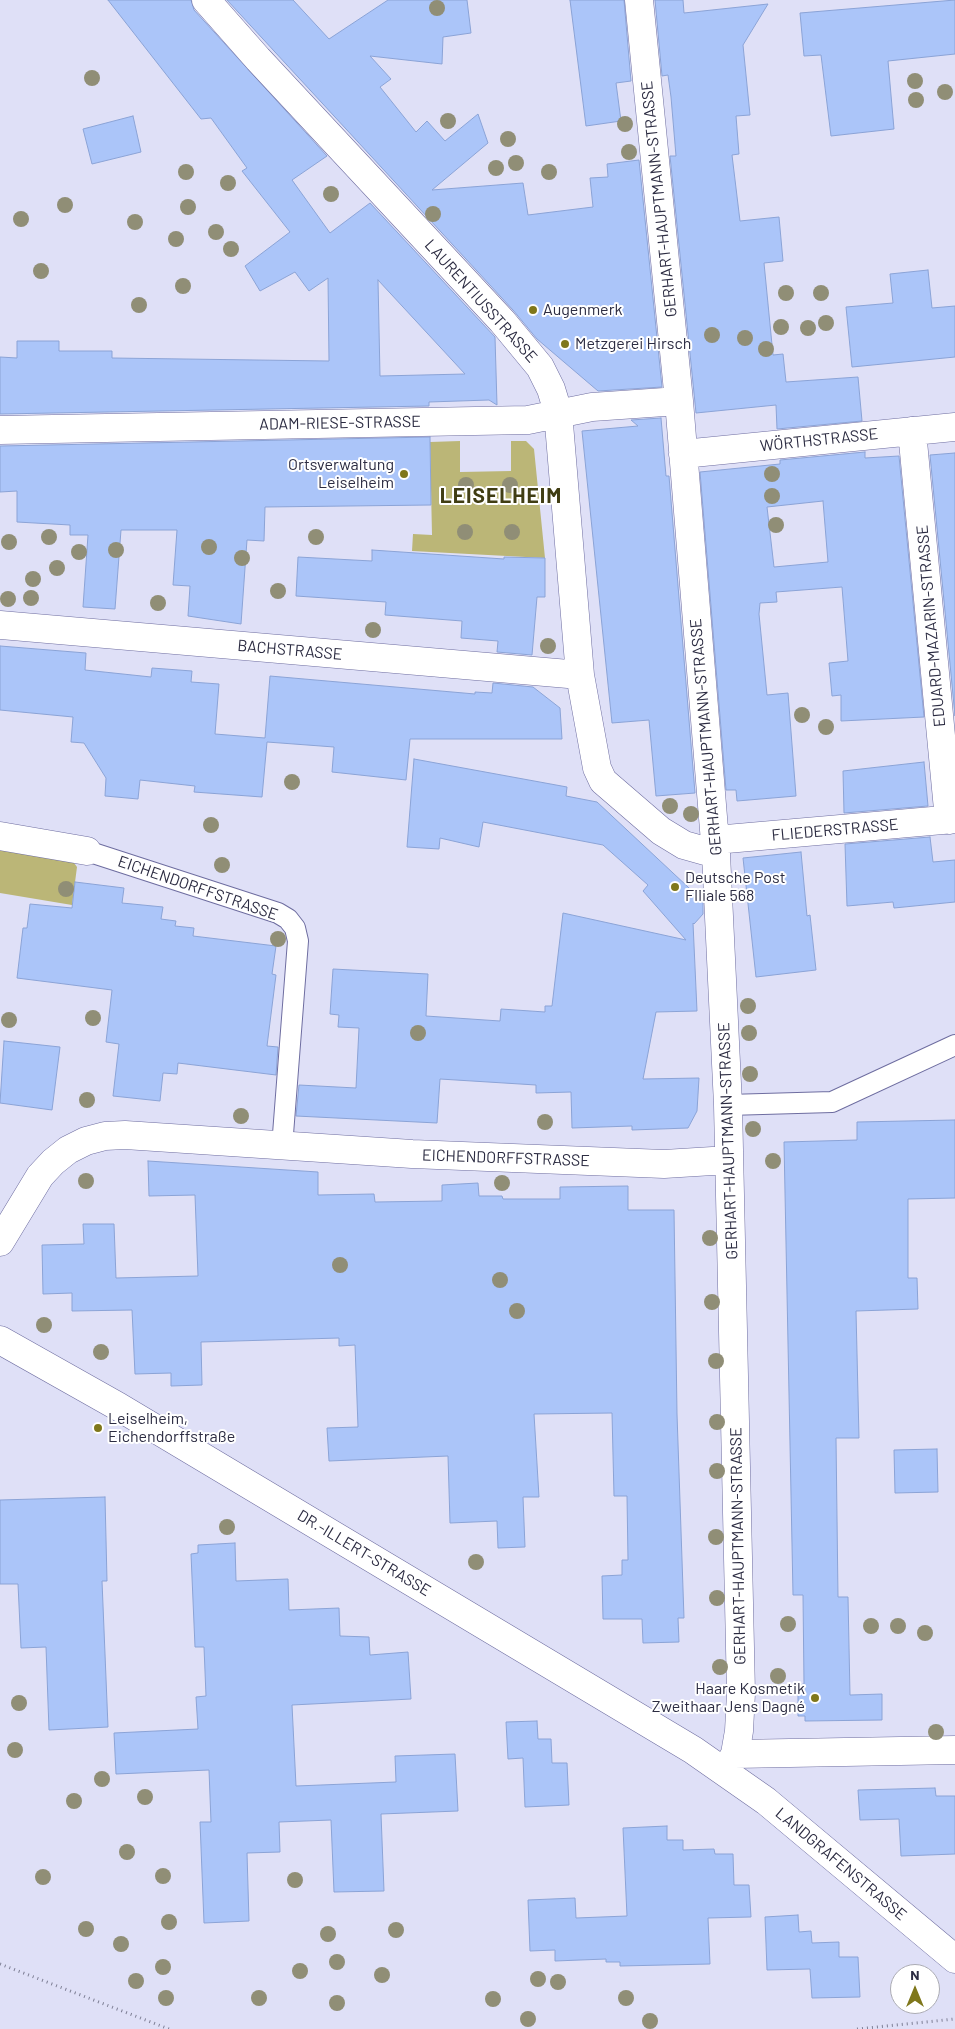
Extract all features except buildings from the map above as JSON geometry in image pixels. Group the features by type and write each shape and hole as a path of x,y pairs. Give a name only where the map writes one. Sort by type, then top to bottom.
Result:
{"street":[{"name":"LAURENTIUSSTRASSE","path":"206,0 258,59 502,321 540,367 551,389 558,412 580,675 593,754 603,781 670,838 698,851 716,847"},
{"name":"GERHART-HAUPTMANN-STRASSE","path":"639,0 679,401 716,847 728,1105 741,1693 739,1731 730,1763"},
{"name":"ADAM-RIESE-STRASSE","path":"0,430 528,420 558,412 592,407 679,401"},
{"name":"WÖRTHSTRASSE","path":"683,454 955,427"},
{"name":"EDUARD-MAZARIN-STRASSE","path":"912,431 952,820"},
{"name":"BACHSTRASSE","path":"0,625 580,675"},
{"name":"FLIEDERSTRASSE","path":"716,847 952,820"},
{"path":"0,836 87,851"},
{"name":"EICHENDORFFSTRASSE","path":"0,1242 40,1176 68,1150 105,1136 125,1135 282,1147 664,1164 729,1160"},
{"name":"DR.-ILLERT-STRASSE","path":"0,1340 119,1407 693,1750 730,1763"},
{"path":"730,1763 955,1750"},
{"name":"LANDGRAFENSTRASSE","path":"730,1763 766,1801 955,1959"}],"lane":[{"name":"EICHENDORFFSTRASSE","path":"87,851 278,913 288,919 295,928 298,941 282,1147"},
{"path":"728,1105 832,1102 955,1045"}],"path":[{"path":"0,1964 169,2029"},
{"path":"857,2029 955,2019"}],"shaded area":[{"path":"460,441 460,472 511,471 511,441 526,441 534,449 545,558 412,551 413,534 432,535 430,442"},
{"path":"0,844 69,856 77,867 72,905 0,893"}],"place":[{"name":"Augenmerk","path":"533,310"},
{"name":"Metzgerei Hirsch","path":"565,344"},
{"name":"Ortsverwaltung Leiselheim","path":"404,474"},
{"name":"Deutsche Post FIliale 568","path":"675,887"},
{"name":"Leiselheim, Eichendorffstraße","path":"98,1428"},
{"name":"Haare Kosmetik Zweithaar Jens Dagné","path":"815,1698"}],"district":[{"name":"LEISELHEIM","path":"501,496"}]}
